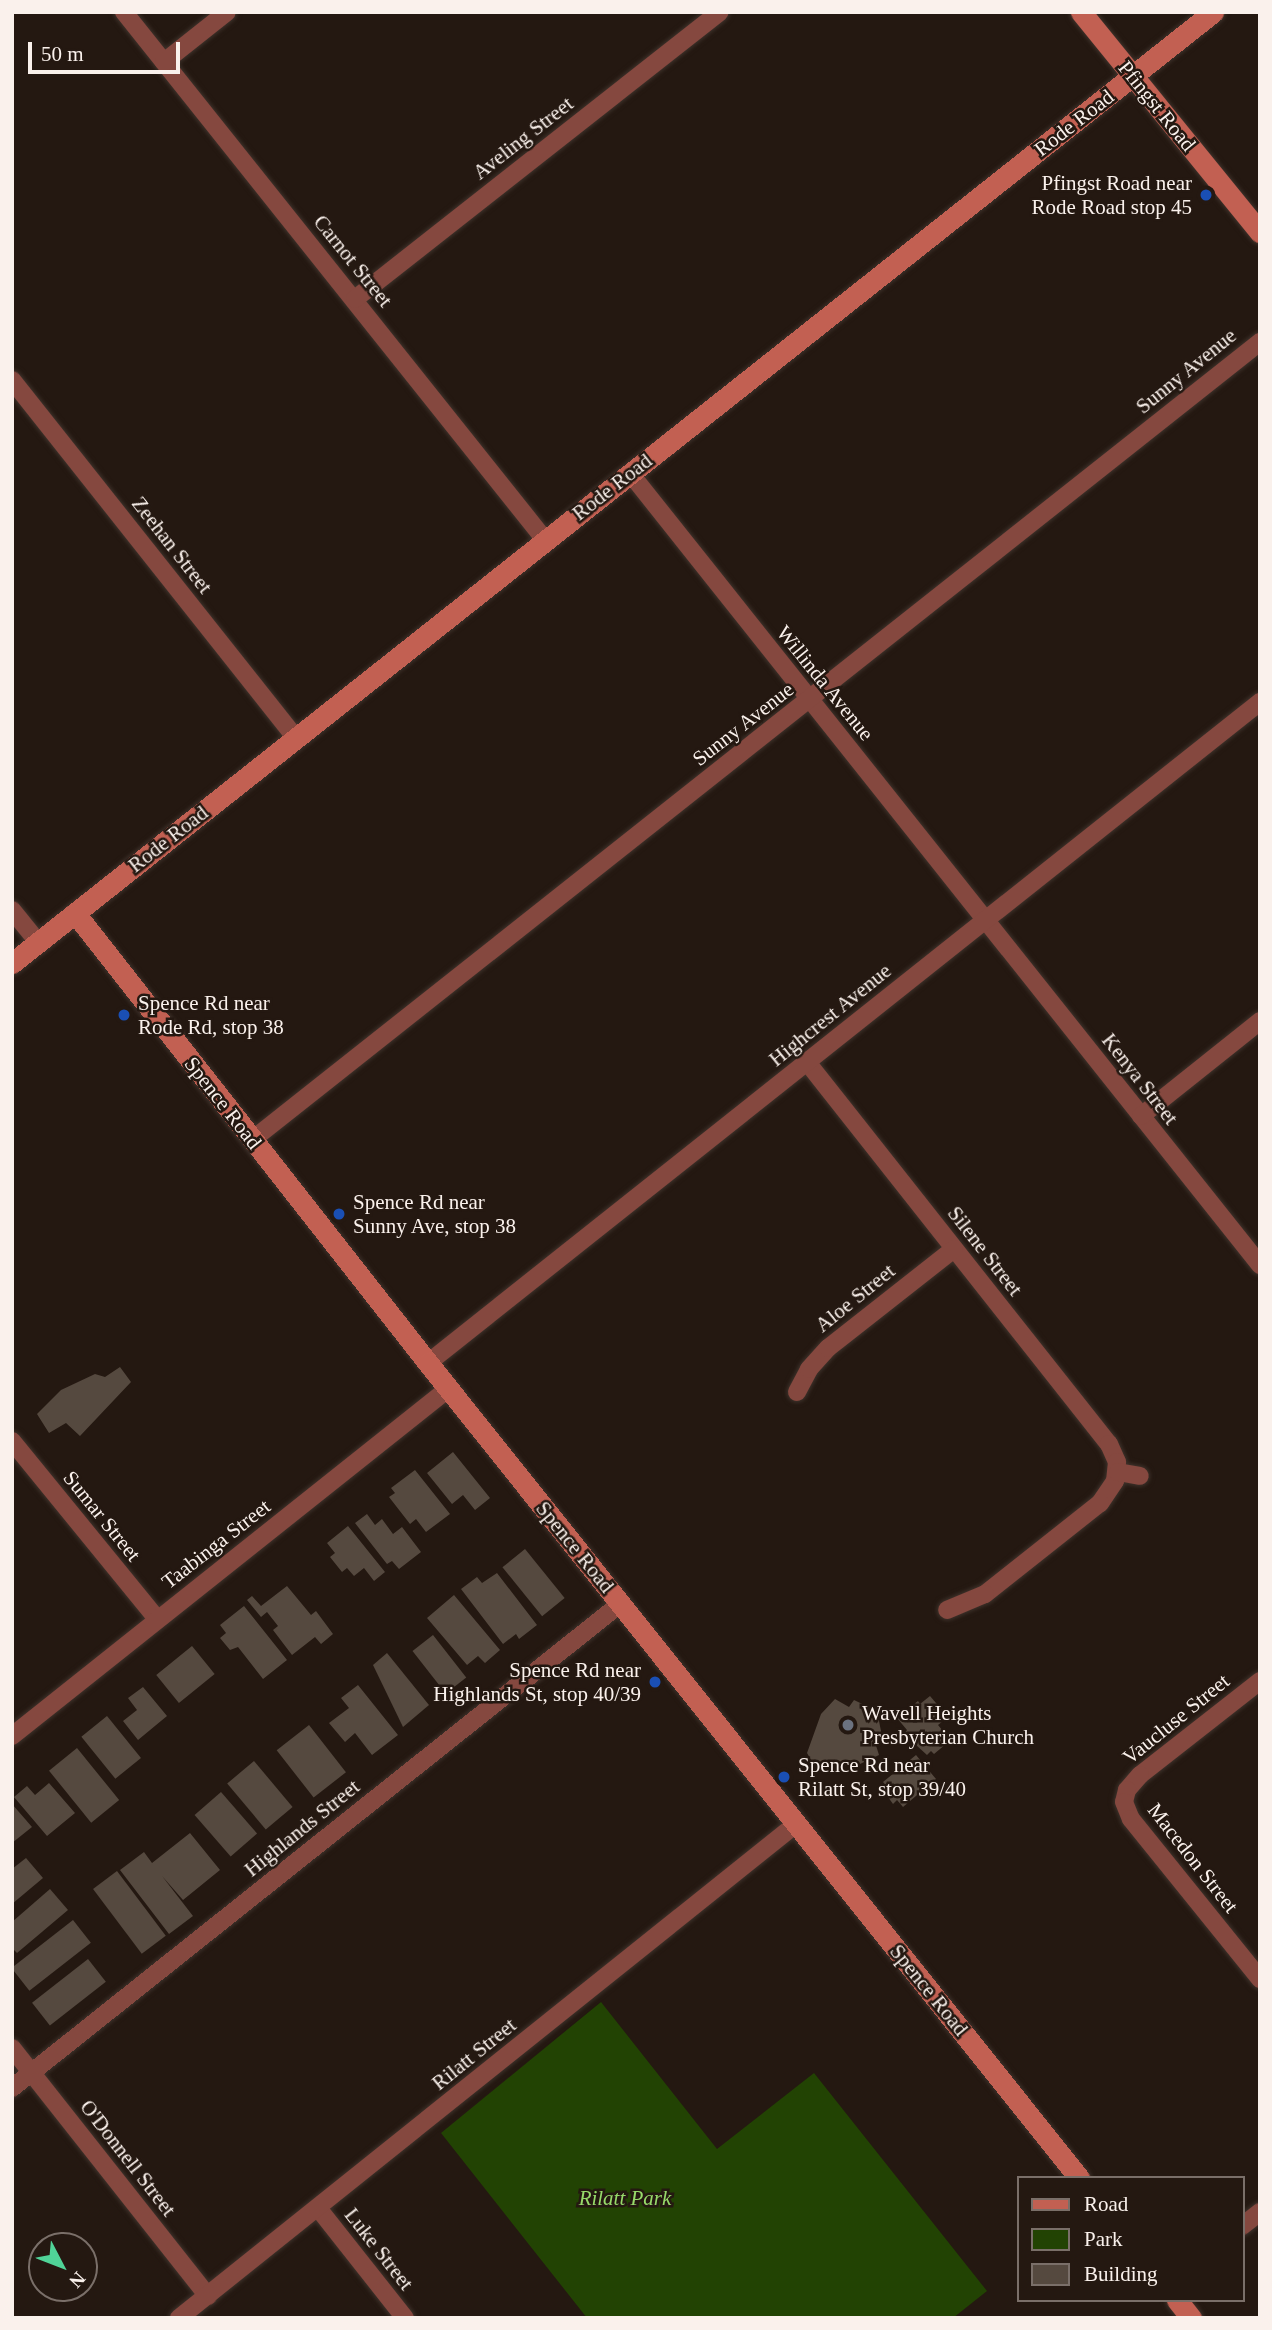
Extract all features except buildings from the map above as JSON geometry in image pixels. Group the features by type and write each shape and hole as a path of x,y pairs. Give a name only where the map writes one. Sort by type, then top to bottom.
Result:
{"street":[{"name":"Carnot Street","path":"124,12 545,540"},
{"path":"164,62 227,12"},
{"name":"Aveling Street","path":"355,299 720,12"},
{"name":"Pfingst Road","path":"1082,12 1260,232"},
{"name":"Rode Road","path":"12,963 1213,12"},
{"name":"Sunny Avenue","path":"252,1140 1260,342"},
{"name":"Zeehan Street","path":"12,380 296,738"},
{"name":"Willinda Avenue","path":"630,473 985,920"},
{"name":"Highcrest Avenue","path":"428,1363 1260,702"},
{"path":"12,909 38,942"},
{"name":"Spence Road","path":"75,913 448,1389 1077,2176"},
{"name":"Kenya Street","path":"985,920 1260,1265"},
{"path":"1141,1116 1260,1021"},
{"name":"Silene Street","path":"807,1062 1109,1444 1118,1472"},
{"name":"Aloe Street","path":"797,1392 809,1369 828,1348 954,1249"},
{"name":"Taabinga Street","path":"12,1736 448,1389"},
{"name":"Sumar Street","path":"12,1441 158,1619"},
{"path":"947,1610 985,1594 1100,1503 1110,1493 1118,1472 1140,1476"},
{"name":"Highlands Street","path":"12,2088 621,1604"},
{"name":"Vaucluse Street","path":"1124,1796 1140,1775 1260,1681"},
{"name":"Macedon Street","path":"1124,1796 1125,1810 1260,1979"},
{"name":"Rilatt Street","path":"179,2318 796,1824"},
{"name":"O'Donnell Street","path":"12,2048 208,2296"},
{"name":"Luke Street","path":"318,2208 405,2318"},
{"path":"1244,2224 1260,2212"},
{"path":"1179,2302 1191,2318"}],"green space":[{"name":"Rilatt Park","path":"601,2002 717,2149 814,2073 987,2291 953,2318 587,2318 441,2133"}],"place":[{"name":"Pfingst Road near Rode Road stop 45","path":"1206,195"},
{"name":"Spence Rd near Rode Rd, stop 38","path":"124,1015"},
{"name":"Spence Rd near Sunny Ave, stop 38","path":"339,1214"},
{"name":"Spence Rd near Highlands St, stop 40/39","path":"655,1682"},
{"name":"Wavell Heights Presbyterian Church","path":"848,1725"},
{"name":"Spence Rd near Rilatt St, stop 39/40","path":"784,1777"}]}
